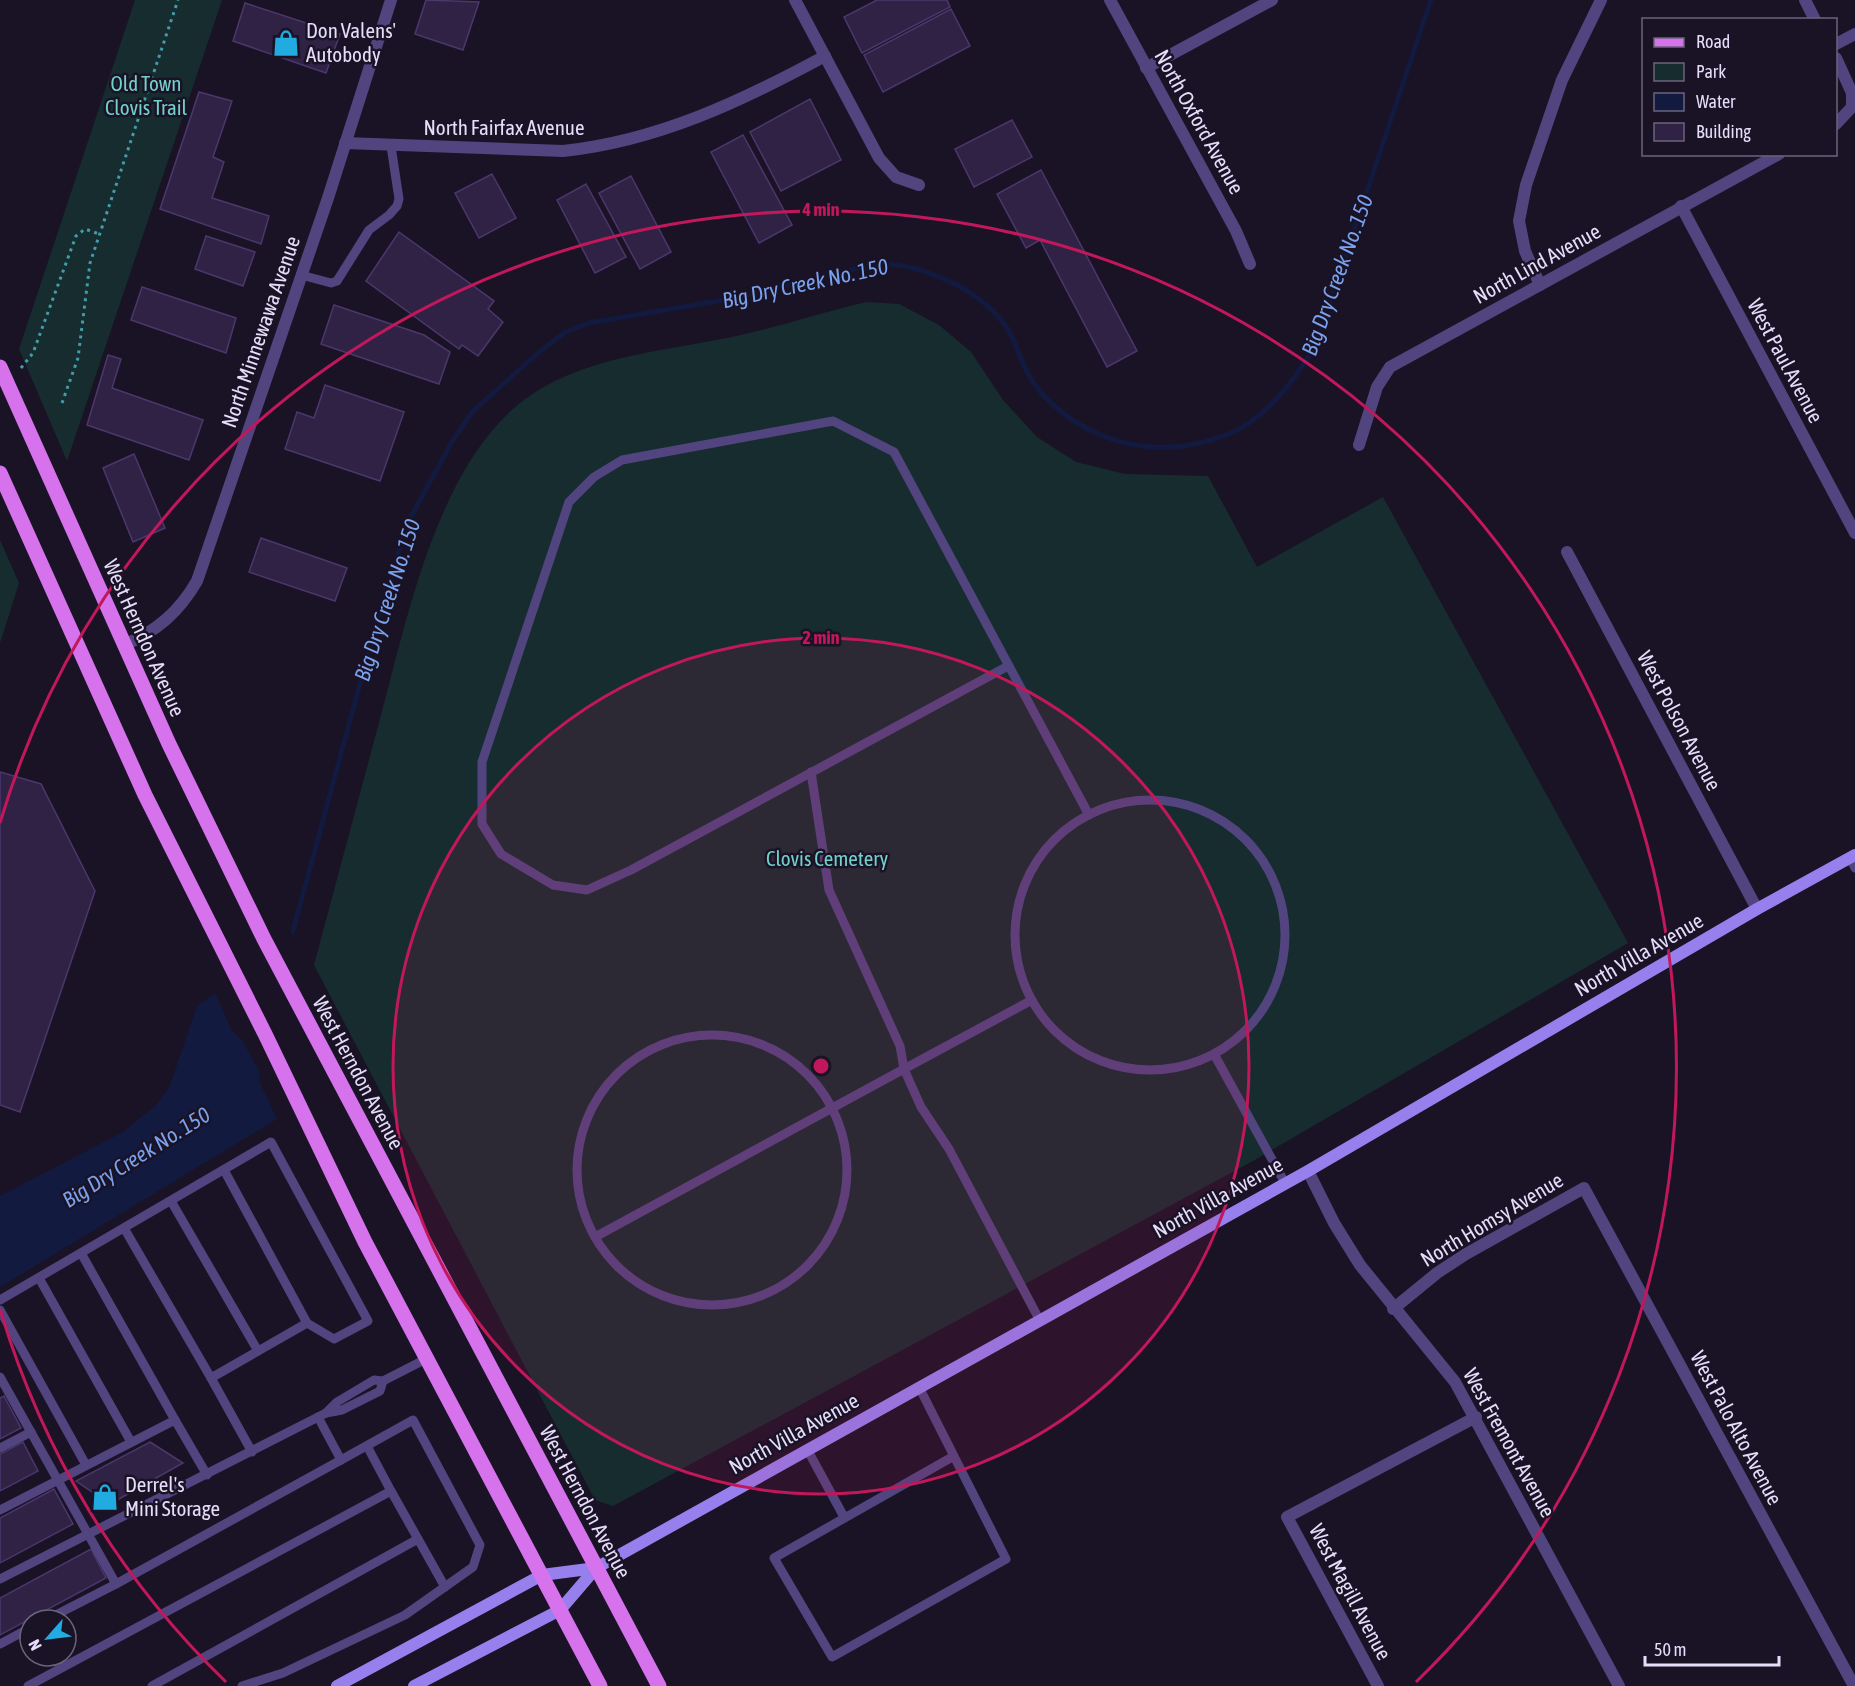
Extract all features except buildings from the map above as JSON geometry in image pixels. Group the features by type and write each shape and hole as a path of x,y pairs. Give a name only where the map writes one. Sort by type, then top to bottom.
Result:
{"main road":[{"name":"West Herndon Avenue","path":"0,367 169,744 264,939 659,1686"},
{"path":"0,474 145,795 266,1036 365,1242 600,1686"},
{"name":"North Villa Avenue","path":"414,1686 560,1610 596,1568 1308,1171 1757,909 1853,860"},
{"name":"North Villa Avenue","path":"337,1686 542,1575 596,1568"}],"street":[{"name":"North Minnewawa Avenue","path":"124,645 147,635 168,619 184,602 197,580 301,275 391,0"},
{"path":"795,0 888,170 907,182 919,185"},
{"name":"North Oxford Avenue","path":"1110,0 1236,231 1250,264"},
{"path":"1146,68 1272,0"},
{"path":"1540,285 1525,251 1519,221 1526,186 1562,80 1601,0"},
{"path":"1805,0 1814,18"},
{"path":"1837,43 1855,34"},
{"name":"North Fairfax Avenue","path":"345,143 563,151 629,141 749,97 825,56"},
{"path":"1837,60 1852,93 1852,107 1837,123"},
{"name":"North Lind Avenue","path":"1359,446 1377,387 1390,367 1775,156"},
{"name":"West Paul Avenue","path":"1681,206 1855,533"},
{"name":"West Polson Avenue","path":"1567,552 1757,909"},
{"name":"West Fremont Avenue","path":"1308,1171 1350,1249 1393,1309 1455,1382 1476,1417 1619,1686"},
{"name":"North Homsy Avenue","path":"1393,1309 1437,1273 1466,1254 1584,1188"},
{"name":"West Palo Alto Avenue","path":"1584,1188 1854,1686"},
{"name":"West Magill Avenue","path":"1378,1686 1287,1517 1476,1417"}],"lane":[{"path":"301,275 331,283 337,280 369,230 397,206 399,199 391,146"},
{"path":"1008,666 631,870 587,890 553,885 501,854 482,824 482,762 569,502 594,477 622,460 833,421 894,452 1089,815"},
{"path":"811,772 829,890 900,1046 904,1069 921,1107 949,1149 1039,1319"},
{"path":"1155,799 1195,807 1232,826 1260,855 1279,892 1285,928 1283,964 1270,998 1249,1028 1214,1054 1188,1065 1152,1070 1116,1066 1082,1052 1061,1035 1032,1000 1018,962 1016,921 1026,881 1047,847 1077,820 1115,804 1155,799"},
{"path":"595,1237 1032,1000"},
{"path":"703,1034 742,1037 779,1052 810,1076 832,1108 845,1144 847,1182 838,1219 820,1252 793,1278 759,1297 723,1305 685,1302 649,1290 618,1267 595,1237 580,1201 577,1162 585,1123 603,1089 631,1061 665,1042 703,1034"},
{"path":"1214,1054 1286,1183"},
{"path":"0,1300 271,1142 368,1321 334,1339 307,1323 224,1170"},
{"path":"171,1201 258,1351"},
{"path":"124,1228 252,1452"},
{"path":"81,1253 207,1475"},
{"path":"39,1278 131,1442"},
{"path":"0,1310 86,1465"},
{"path":"211,1378 307,1323"},
{"path":"0,1579 322,1415 337,1402 374,1380 384,1381 426,1359"},
{"path":"0,1377 4,1391 31,1432 116,1584"},
{"path":"919,1386 1006,1559 832,1657 774,1558 954,1456"},
{"path":"322,1415 341,1460"},
{"path":"0,1510 175,1420"},
{"path":"69,1608 412,1420 480,1545 474,1567 405,1615 283,1673 242,1686"},
{"path":"0,1448 31,1432"},
{"path":"367,1446 445,1587"},
{"path":"807,1449 844,1517"},
{"path":"28,1686 391,1491"},
{"path":"152,1686 418,1539"},
{"path":"0,1644 18,1634"}],"path":[{"path":"62,403 78,358 86,281 99,234 178,0"},
{"path":"21,368 33,353 76,236 85,229 99,234"}],"green space":[{"name":"Old Town Clovis Trail","path":"135,0 222,0 67,461 19,349"},
{"name":"Clovis Cemetery","path":"867,302 899,304 939,325 971,352 1003,400 1037,437 1076,462 1125,474 1208,476 1257,567 1383,497 1628,943 1253,1161 613,1506 595,1500 314,965 413,595 448,502 471,460 498,424 531,395 581,370 635,355 718,340"},
{"path":"0,540 19,583 0,643"}],"water":[{"path":"215,993 232,1031 242,1040 259,1071 260,1083 277,1119 0,1287 0,1196 123,1132 155,1106 169,1088 197,1006"}],"waterway":[{"name":"Big Dry Creek No. 150","path":"293,931 377,621 408,522 453,440 473,411 538,353 564,333 589,323 741,297 874,264 892,264 911,267 951,282 986,305 1000,318 1010,333 1026,370 1039,390 1075,422 1096,433 1140,446 1164,447 1187,445 1226,435 1245,426 1278,397 1295,377 1316,344 1431,0"}],"place":[{"name":"Don Valens' Autobody","path":"286,43"},
{"name":"Derrel's Mini Storage","path":"105,1497"}]}
